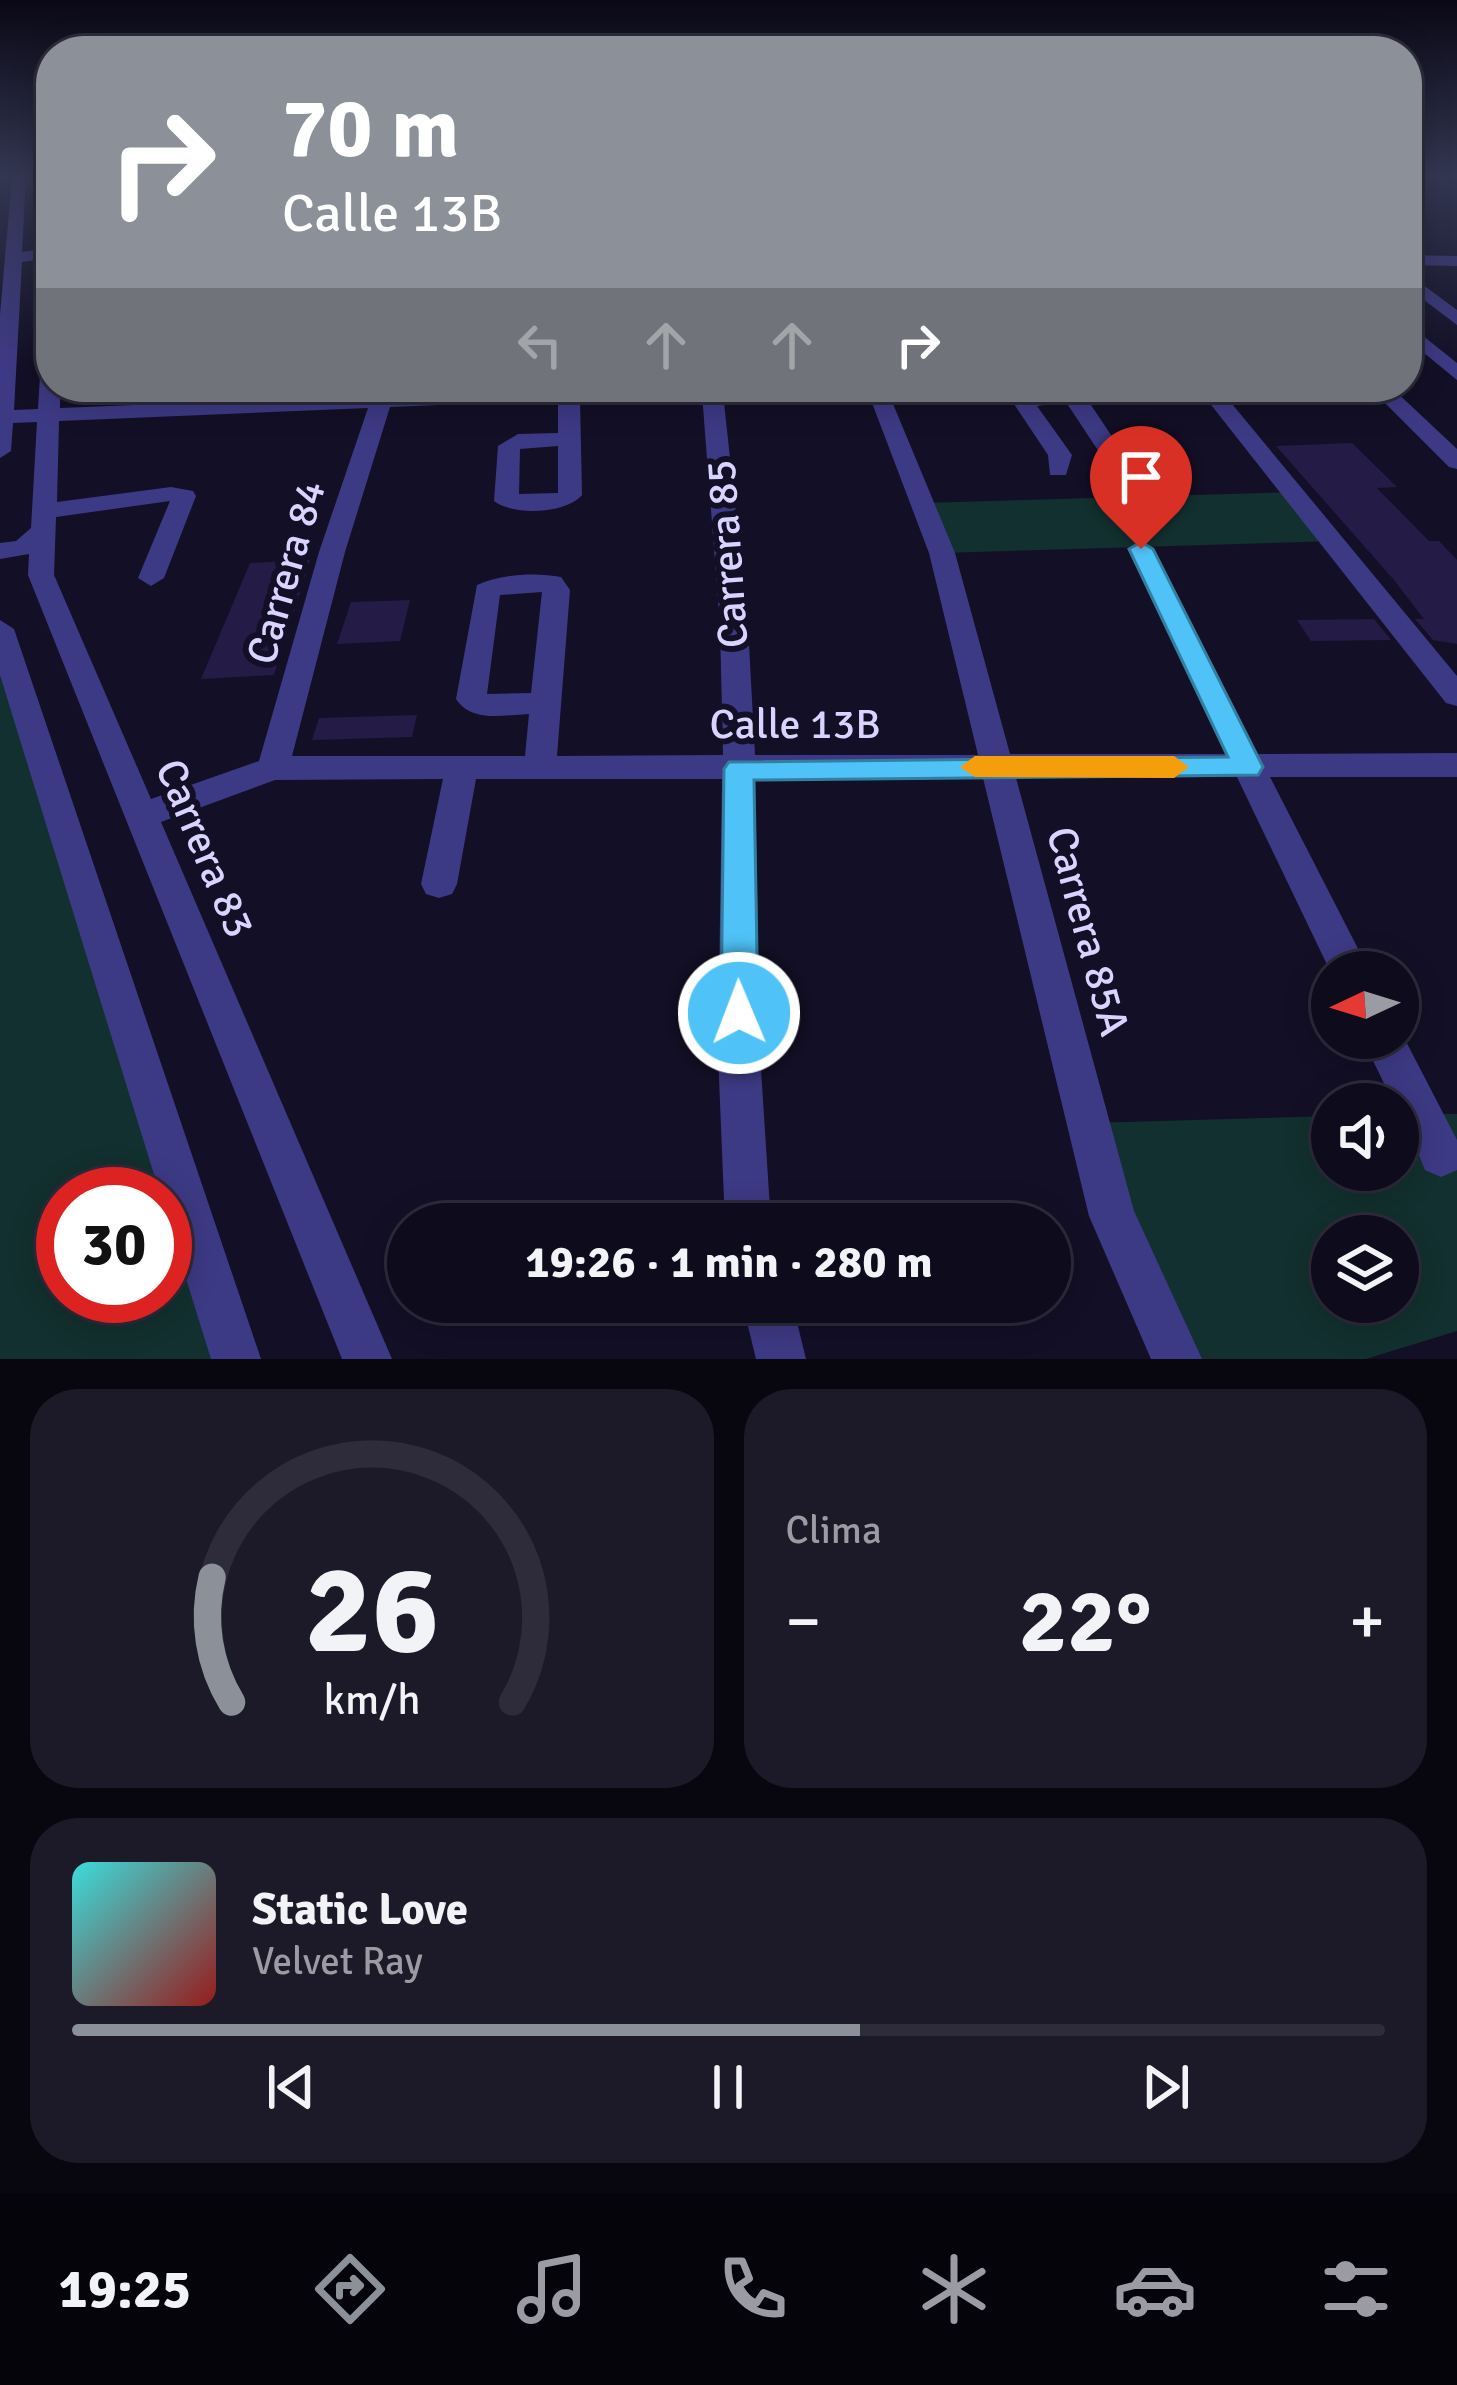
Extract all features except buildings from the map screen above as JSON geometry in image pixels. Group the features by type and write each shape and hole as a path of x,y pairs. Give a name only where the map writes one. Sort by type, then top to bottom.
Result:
{"street":[{"path":"0,451 16,240"},
{"path":"15,258 36,255"},
{"path":"1422,263 1457,261"},
{"path":"1422,277 1457,320"},
{"path":"1422,343 1457,377"},
{"path":"1422,368 1457,377"},
{"path":"3,400 48,405 298,402"},
{"name":"Carrera 83","path":"48,402 41,575 367,1359"},
{"path":"48,405 77,402"},
{"name":"Carrera 84","path":"273,767 332,552 381,402"},
{"path":"569,402 569,439"},
{"name":"Carrera 85","path":"713,402 727,530 739,769 740,1139 746,1203"},
{"name":"Carrera 85A","path":"882,402 942,553 1112,1216 1177,1359"},
{"path":"1024,402 1059,462 1124,457 1079,402"},
{"path":"1219,402 1457,696"},
{"path":"1394,402 1457,461"},
{"path":"0,551 24,547 41,523 171,494 184,496 151,578"},
{"path":"1141,549 1340,951"},
{"path":"0,575 29,567 41,575"},
{"path":"540,767 548,703 556,590 550,584 496,586 487,591 471,699 477,705 548,703"},
{"path":"0,629 236,1359"},
{"name":"Calle 13B","path":"142,816 273,767 1457,765"},
{"path":"439,884 462,767"},
{"path":"1393,1059 1441,1155"},
{"path":"772,1323 781,1359"}],"green space":[{"path":"1295,492 1335,541 942,553 922,503"},
{"path":"0,629 174,1167 36,1167 36,1323 192,1323 192,1223 236,1359 0,1359"},
{"path":"1419,1114 1457,1114 1457,1331 1366,1359 1177,1359 1090,1123 1311,1117 1311,1191 1419,1191"}],"slow traffic":[{"path":"975,767 1174,767"}],"route":[{"path":"739,1013 739,769 1248,767 1141,549"}]}
